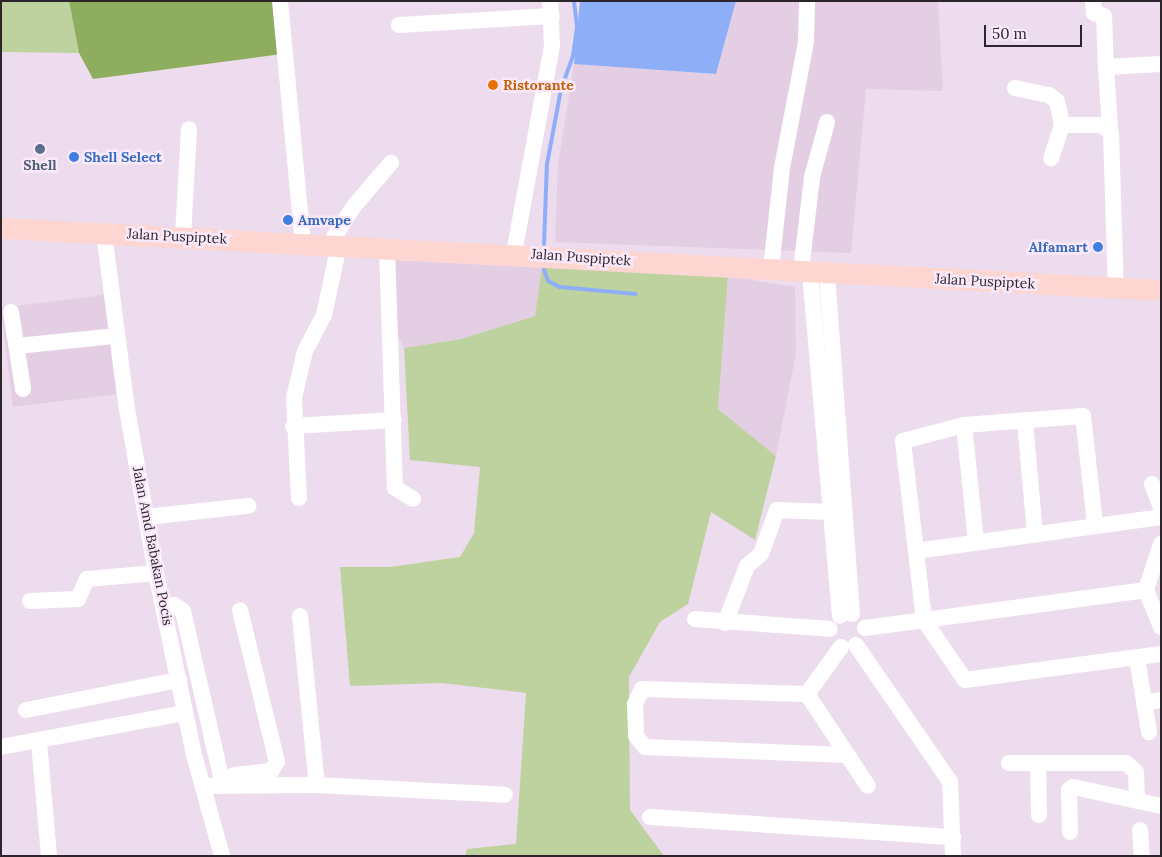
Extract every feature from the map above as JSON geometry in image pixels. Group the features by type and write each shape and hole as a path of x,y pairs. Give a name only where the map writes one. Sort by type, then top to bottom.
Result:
{"main road":[{"name":"Jalan Puspiptek","path":"1,228 183,236 387,249 514,253 813,272 1161,290"}],"street":[{"path":"280,1 303,244"},
{"path":"771,269 782,168 806,42 807,1"},
{"path":"1093,1 1094,13 1104,16 1116,288"},
{"path":"399,25 551,9 552,45 514,253"},
{"path":"1106,67 1161,64"},
{"path":"1015,88 1053,98 1062,125 1051,158"},
{"path":"828,122 812,177 813,272 831,432 841,620"},
{"path":"1062,125 1110,129"},
{"path":"183,236 189,129"},
{"path":"299,498 293,426 294,398 305,351 324,315 334,245 354,206 391,163"},
{"name":"Jalan Amd Babakan Pocis","path":"104,233 116,336 156,572 165,608 185,713 222,856"},
{"path":"387,249 395,488 413,499"},
{"path":"11,312 22,389"},
{"path":"17,346 116,336"},
{"path":"1095,524 1086,418 1080,414 1025,422 964,425 903,441 924,620 970,683 1161,654"},
{"path":"293,426 394,420"},
{"path":"1025,422 1035,533"},
{"path":"964,425 976,542"},
{"path":"831,432 831,512 841,620 849,646 950,782 953,856"},
{"path":"1152,484 1161,508"},
{"path":"146,517 248,506"},
{"path":"725,623 747,566 761,554 777,510 831,512"},
{"path":"916,551 1095,524 1161,517"},
{"path":"1161,544 1146,590 1161,627"},
{"path":"30,602 78,599 87,579 156,572"},
{"path":"695,620 725,623 841,620 865,628 1146,590"},
{"path":"165,608 174,605 183,611 220,776"},
{"path":"203,782 220,776 271,771 277,762 240,610"},
{"path":"300,616 317,785"},
{"path":"807,694 865,628"},
{"path":"1137,658 1149,732"},
{"path":"26,710 179,680"},
{"path":"807,694 642,689 635,704 636,736 645,747 847,754"},
{"path":"807,694 868,786"},
{"path":"1144,703 1161,700"},
{"path":"1,747 40,742 185,713"},
{"path":"40,742 48,856"},
{"path":"1010,763 1126,764 1136,772 1137,800"},
{"path":"1038,764 1039,815"},
{"path":"203,782 317,785 505,795"},
{"path":"1070,832 1071,787 1161,806"},
{"path":"650,817 953,837"},
{"path":"1140,830 1142,856"}],"shaded area":[{"path":"736,1 938,1 943,91 866,89 851,253 555,242 558,164 574,64 716,74"},
{"path":"390,260 542,267 535,316 461,339 404,348 389,317"},
{"path":"728,276 795,287 796,353 776,456 718,409"},
{"path":"104,295 116,394 13,407 1,308"}],"green space":[{"path":"1,1 69,1 79,53 1,52"},
{"path":"69,1 288,1 289,53 93,79 79,53"},
{"path":"542,267 728,276 718,409 776,456 755,540 711,512 688,604 660,622 629,677 630,810 664,856 465,856 467,849 516,844 526,693 442,683 350,686 340,567 390,567 460,557 474,533 480,467 410,460 404,348 461,339 535,316"}],"water":[{"path":"580,1 736,1 716,74 574,64"}],"waterway":[{"path":"544,244 547,164 561,89 573,56 577,26 574,1"},
{"path":"544,270 548,281 560,287 636,294"}],"place":[{"name":"Ristorante","path":"493,85"},
{"name":"Shell","path":"40,149"},
{"name":"Shell Select","path":"74,157"},
{"name":"Amvape","path":"288,220"},
{"name":"Alfamart","path":"1098,247"}]}
